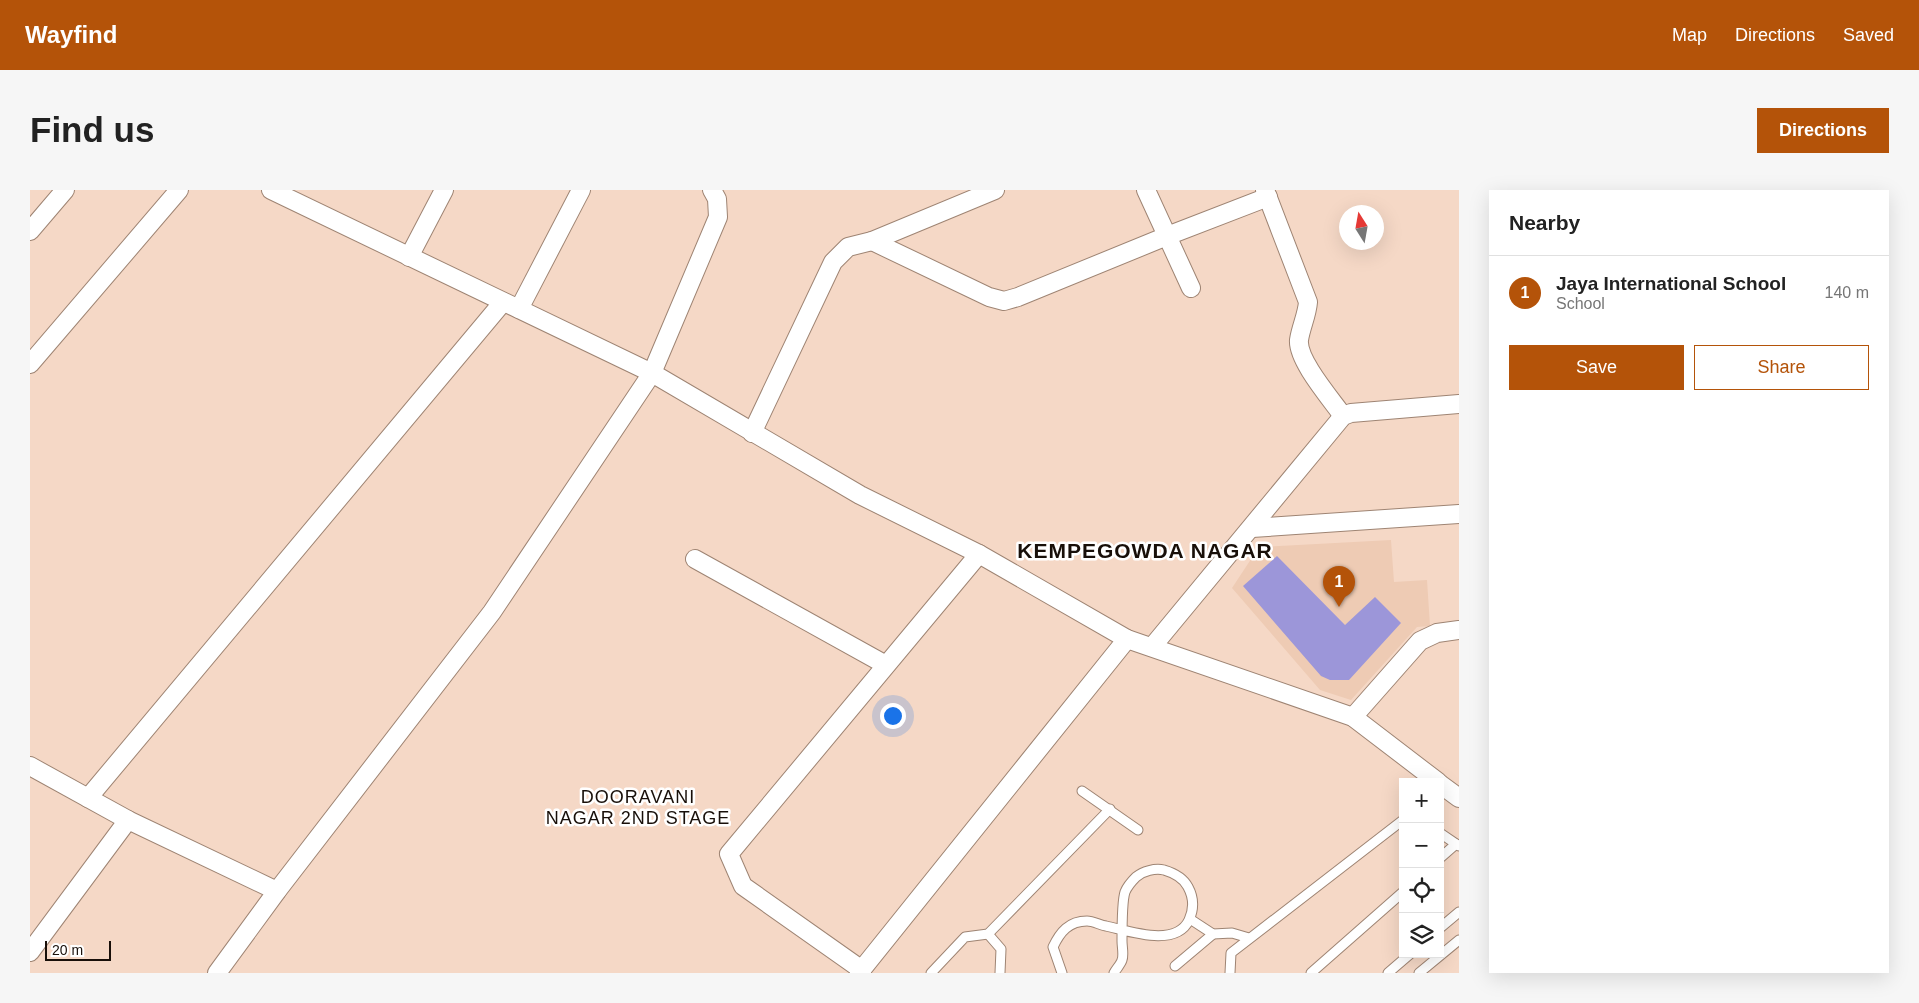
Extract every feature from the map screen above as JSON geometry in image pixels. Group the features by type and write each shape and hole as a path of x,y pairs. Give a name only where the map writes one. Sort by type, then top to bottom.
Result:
{"street":[{"path":"30,231 65,190"},
{"path":"30,364 179,190"},
{"path":"271,190 652,373 860,495 978,554 1127,639 1353,717 1432,778"},
{"path":"410,257 444,190"},
{"path":"519,309 581,190"},
{"path":"217,973 277,891 492,612 652,373 718,216 717,199 712,190"},
{"path":"752,432 833,262 848,247 872,241 995,190"},
{"path":"1146,190 1191,288"},
{"path":"872,241 990,297 1004,301 1167,236 1266,193 1308,302 1307,313 1299,340 1300,351 1304,362 1344,416"},
{"path":"88,798 503,302"},
{"path":"1152,647 1344,416 1351,413 1459,404"},
{"path":"1252,528 1459,514"},
{"path":"978,554 729,854 743,886 861,971 1127,639"},
{"path":"695,558 886,665"},
{"path":"1353,717 1420,641 1437,633 1457,631"},
{"path":"30,766 128,820 277,891"},
{"path":"1444,787 1459,798"},
{"path":"30,952 128,820"}],"lane":[{"path":"1082,791 1138,830"},
{"path":"931,973 965,937 988,934 1110,809"},
{"path":"1230,973 1231,953 1399,823"},
{"path":"1444,835 1458,845 1444,855"},
{"path":"1062,973 1053,947 1061,932 1075,924 1088,921 1123,929 1156,936 1173,934 1185,926 1190,919 1193,907 1192,895 1186,883 1175,874 1163,870 1143,872 1132,881 1124,893 1123,929 1122,960 1114,973"},
{"path":"1312,973 1399,896"},
{"path":"1444,925 1459,912"},
{"path":"1190,919 1213,934 1232,933 1249,938"},
{"path":"988,934 1001,949 1000,973"},
{"path":"1175,966 1213,934"},
{"path":"1418,973 1459,940"},
{"path":"1388,973 1405,958"}],"shaded area":[{"path":"1391,540 1394,582 1427,580 1430,626 1417,627 1351,700 1320,690 1232,588 1259,547"}],"building":[{"path":"1277,556 1345,625 1375,597 1401,623 1349,680 1330,680 1321,676 1243,586"}],"place":[{"name":"Jaya International School","path":"1339,607"}],"district":[{"name":"KEMPEGOWDA NAGAR","path":"1145,550"},
{"name":"DOORAVANI NAGAR 2ND STAGE","path":"638,807"}]}
